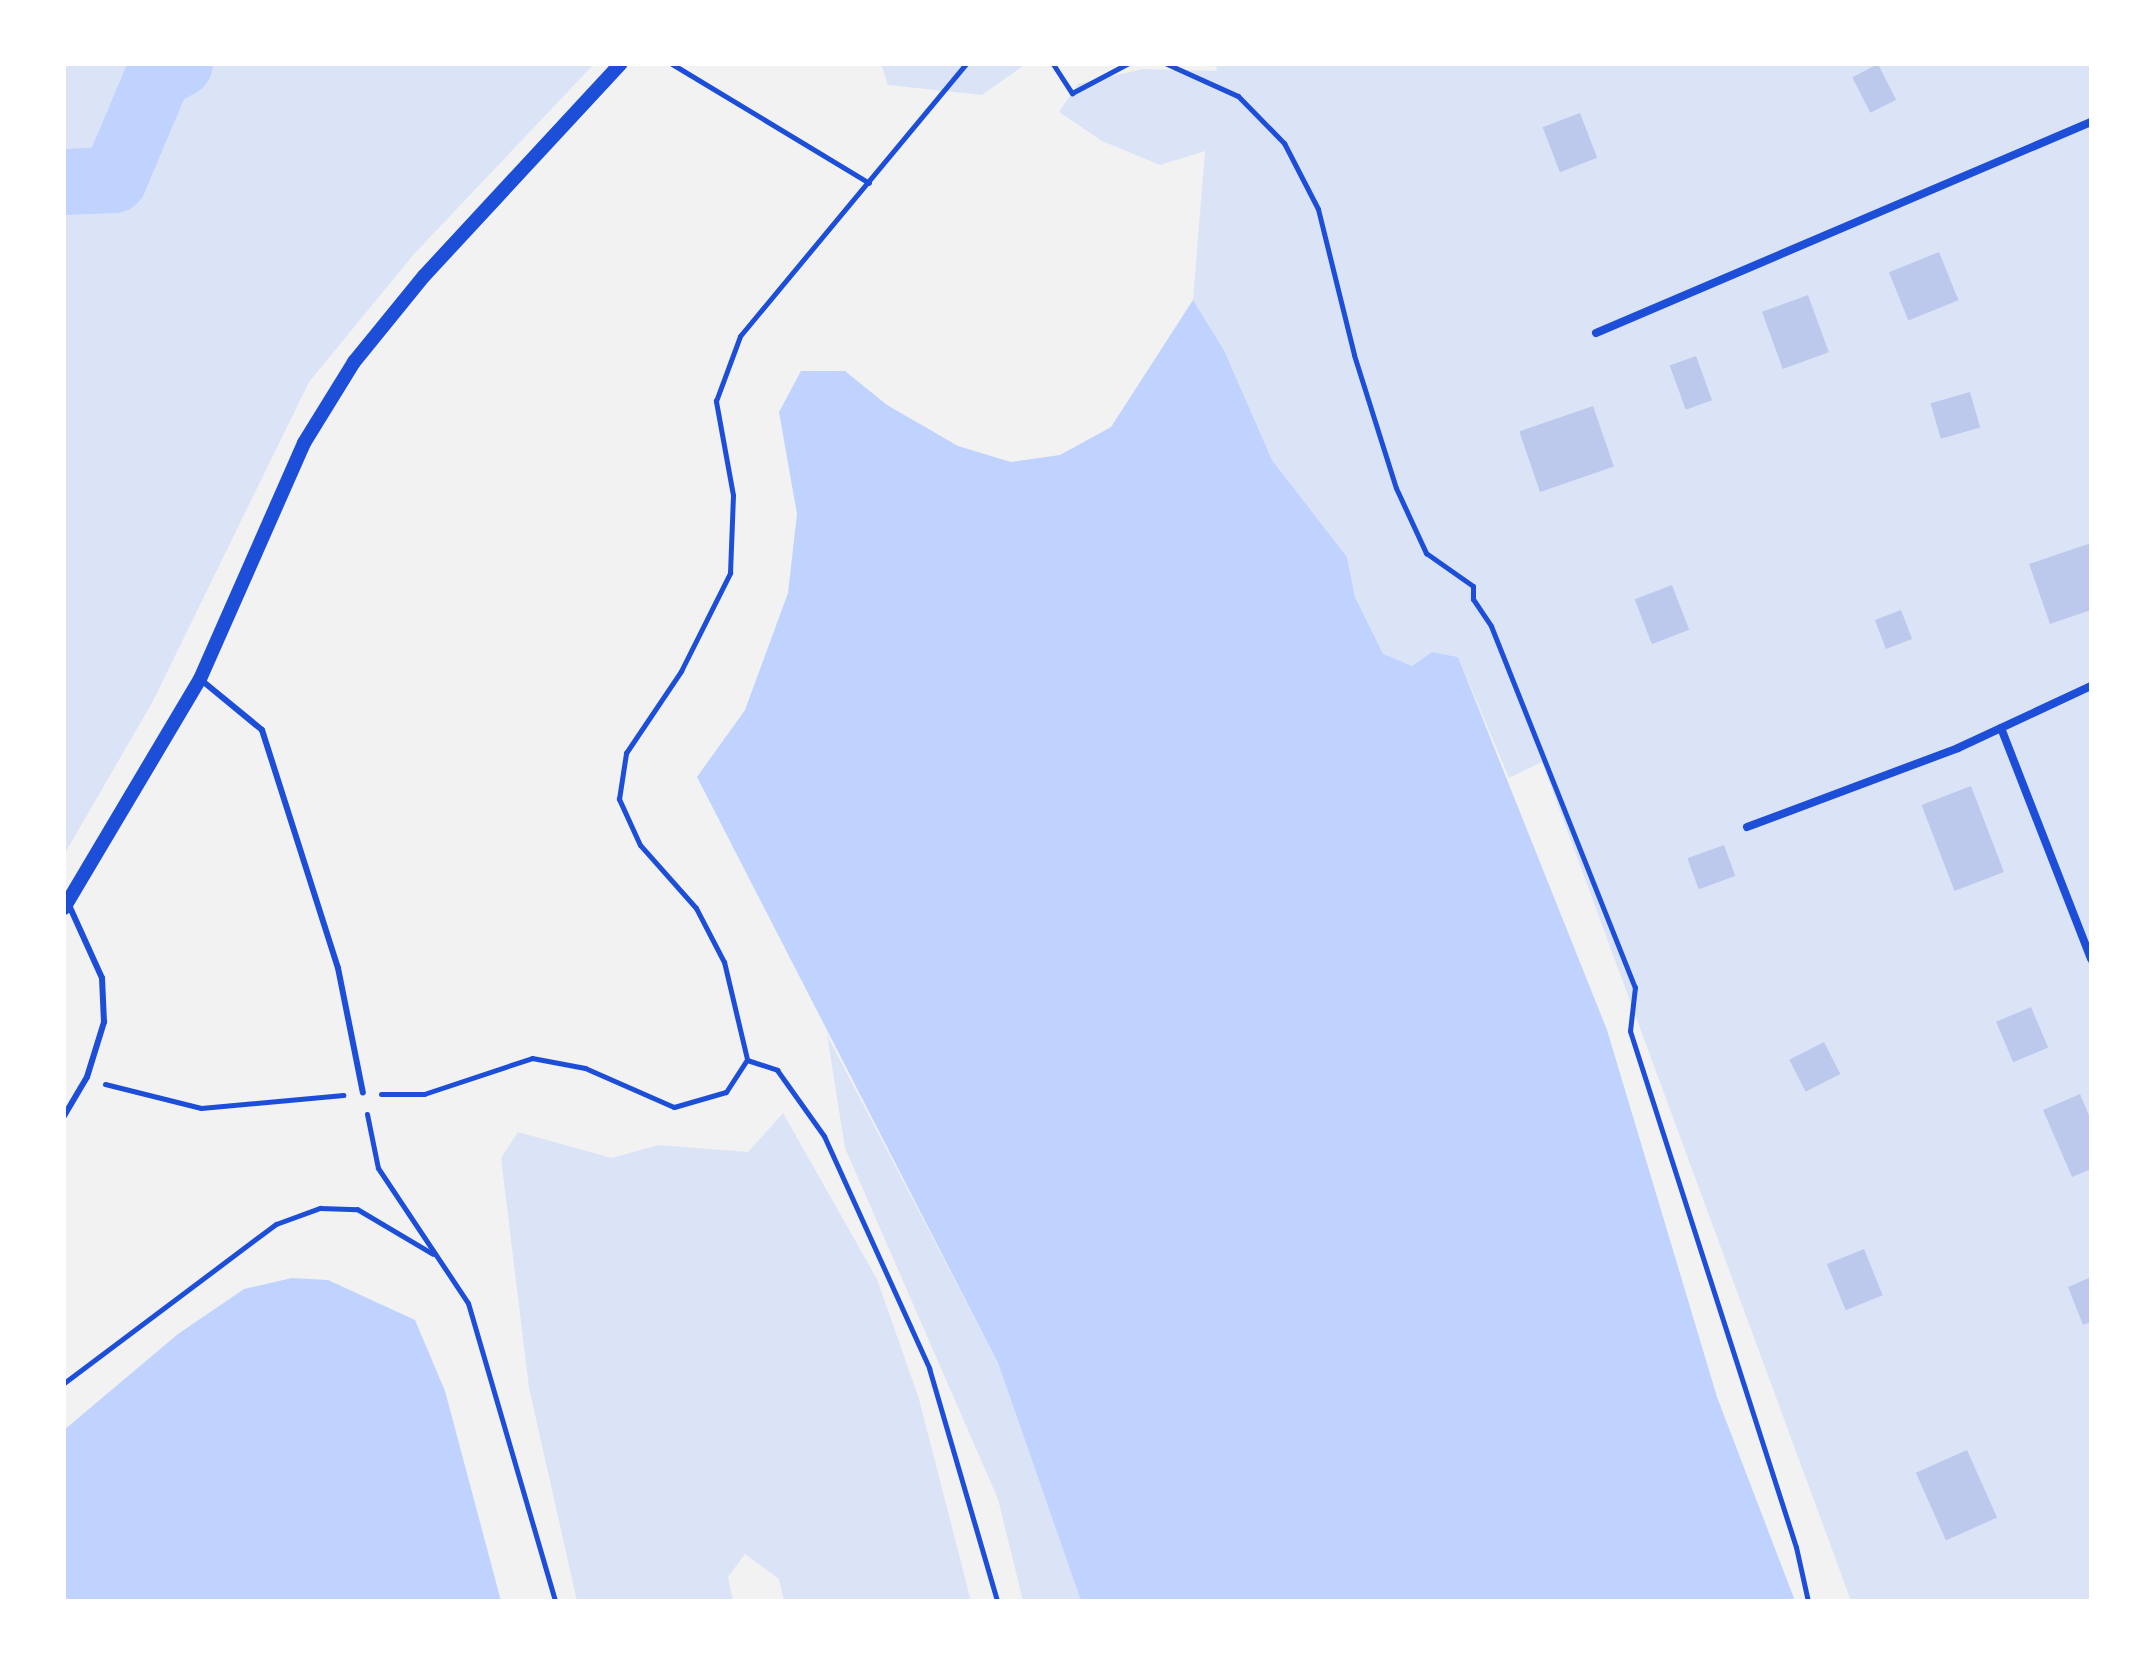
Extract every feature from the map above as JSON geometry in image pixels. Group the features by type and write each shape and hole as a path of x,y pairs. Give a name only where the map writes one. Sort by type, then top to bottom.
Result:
{"street":[{"path":"66,906 200,679 304,443 354,362 424,276 620,64"},
{"path":"1596,333 2091,122"},
{"path":"1747,827 2001,728 2091,686"},
{"path":"2001,728 2091,959"}],"lane":[{"path":"200,679 262,730 338,968 363,1093"},
{"path":"64,1116 87,1077 104,1022 102,978 66,906"}],"path":[{"path":"672,64 869,183"},
{"path":"87,1077 131,1095 201,1108 363,1093 424,1094 532,1058 585,1068 674,1107 726,1092 747,1060 724,962 696,908 640,845 619,799 626,753 681,671 730,573 733,495 716,401 740,336 931,111 966,64"},
{"path":"1053,64 1072,93 1127,64"},
{"path":"1167,64 1238,96 1284,143 1318,209 1354,355 1396,488 1426,553 1473,586 1473,599 1491,626 1635,987 1630,1031 1796,1547 1808,1601"},
{"path":"747,1060 777,1070 824,1136 862,1211 929,1368 997,1601"},
{"path":"363,1093 378,1168 468,1303 555,1601"},
{"path":"64,1383 276,1224 320,1208 357,1209 437,1257"}],"shaded area":[{"path":"64,64 594,64 414,254 309,382 153,701 64,855"},
{"path":"881,64 1026,64 982,95 888,85"},
{"path":"1216,64 2091,64 2091,1601 1851,1601 1542,762 1509,778 1458,657 1432,652 1412,666 1383,655 1355,597 1347,557 1272,460 1224,350 1193,300 1205,151 1160,165 1102,141 1059,112 1078,84 1143,69 1217,71"},
{"path":"827,1035 998,1363 1081,1601 1023,1601 998,1499 845,1148"},
{"path":"783,1113 877,1279 919,1399 971,1601 784,1601 779,1579 745,1554 728,1577 733,1601 577,1601 529,1388 501,1158 518,1132 612,1158 658,1145 748,1152"}],"water":[{"path":"1193,300 1224,350 1272,460 1347,557 1355,597 1383,654 1412,666 1432,652 1458,657 1607,1030 1717,1397 1795,1601 1081,1601 998,1363 697,777 745,710 788,593 797,514 779,412 801,371 845,371 887,405 958,446 1011,462 1060,455 1111,427"},
{"path":"292,1278 328,1280 415,1320 445,1391 501,1601 64,1601 64,1430 178,1334 244,1289"}],"building":[{"path":"1878,64 1896,100 1870,113 1852,77"},
{"path":"1580,113 1597,158 1560,172 1543,127"},
{"path":"1939,252 1958,300 1908,320 1889,272"},
{"path":"1808,295 1829,352 1783,369 1762,312"},
{"path":"1696,356 1712,400 1686,410 1670,366"},
{"path":"1970,392 1980,428 1941,439 1931,403"},
{"path":"1593,406 1614,467 1540,492 1519,431"},
{"path":"2091,543 2091,610 2050,624 2029,564"},
{"path":"1672,585 1689,630 1652,644 1635,599"},
{"path":"1901,610 1912,639 1886,649 1875,620"},
{"path":"1971,786 2004,872 1954,891 1922,805"},
{"path":"1724,845 1735,876 1699,889 1687,858"},
{"path":"2031,1007 2048,1048 2013,1062 1996,1022"},
{"path":"1824,1042 1840,1074 1806,1092 1789,1060"},
{"path":"2080,1094 2091,1120 2091,1169 2072,1177 2043,1110"},
{"path":"1864,1249 1883,1295 1846,1310 1827,1264"},
{"path":"2091,1277 2091,1322 2083,1325 2068,1287"},
{"path":"1967,1450 1997,1518 1946,1540 1916,1473"}],"waterway":[{"path":"64,182 114,180 158,76 180,64"}]}
